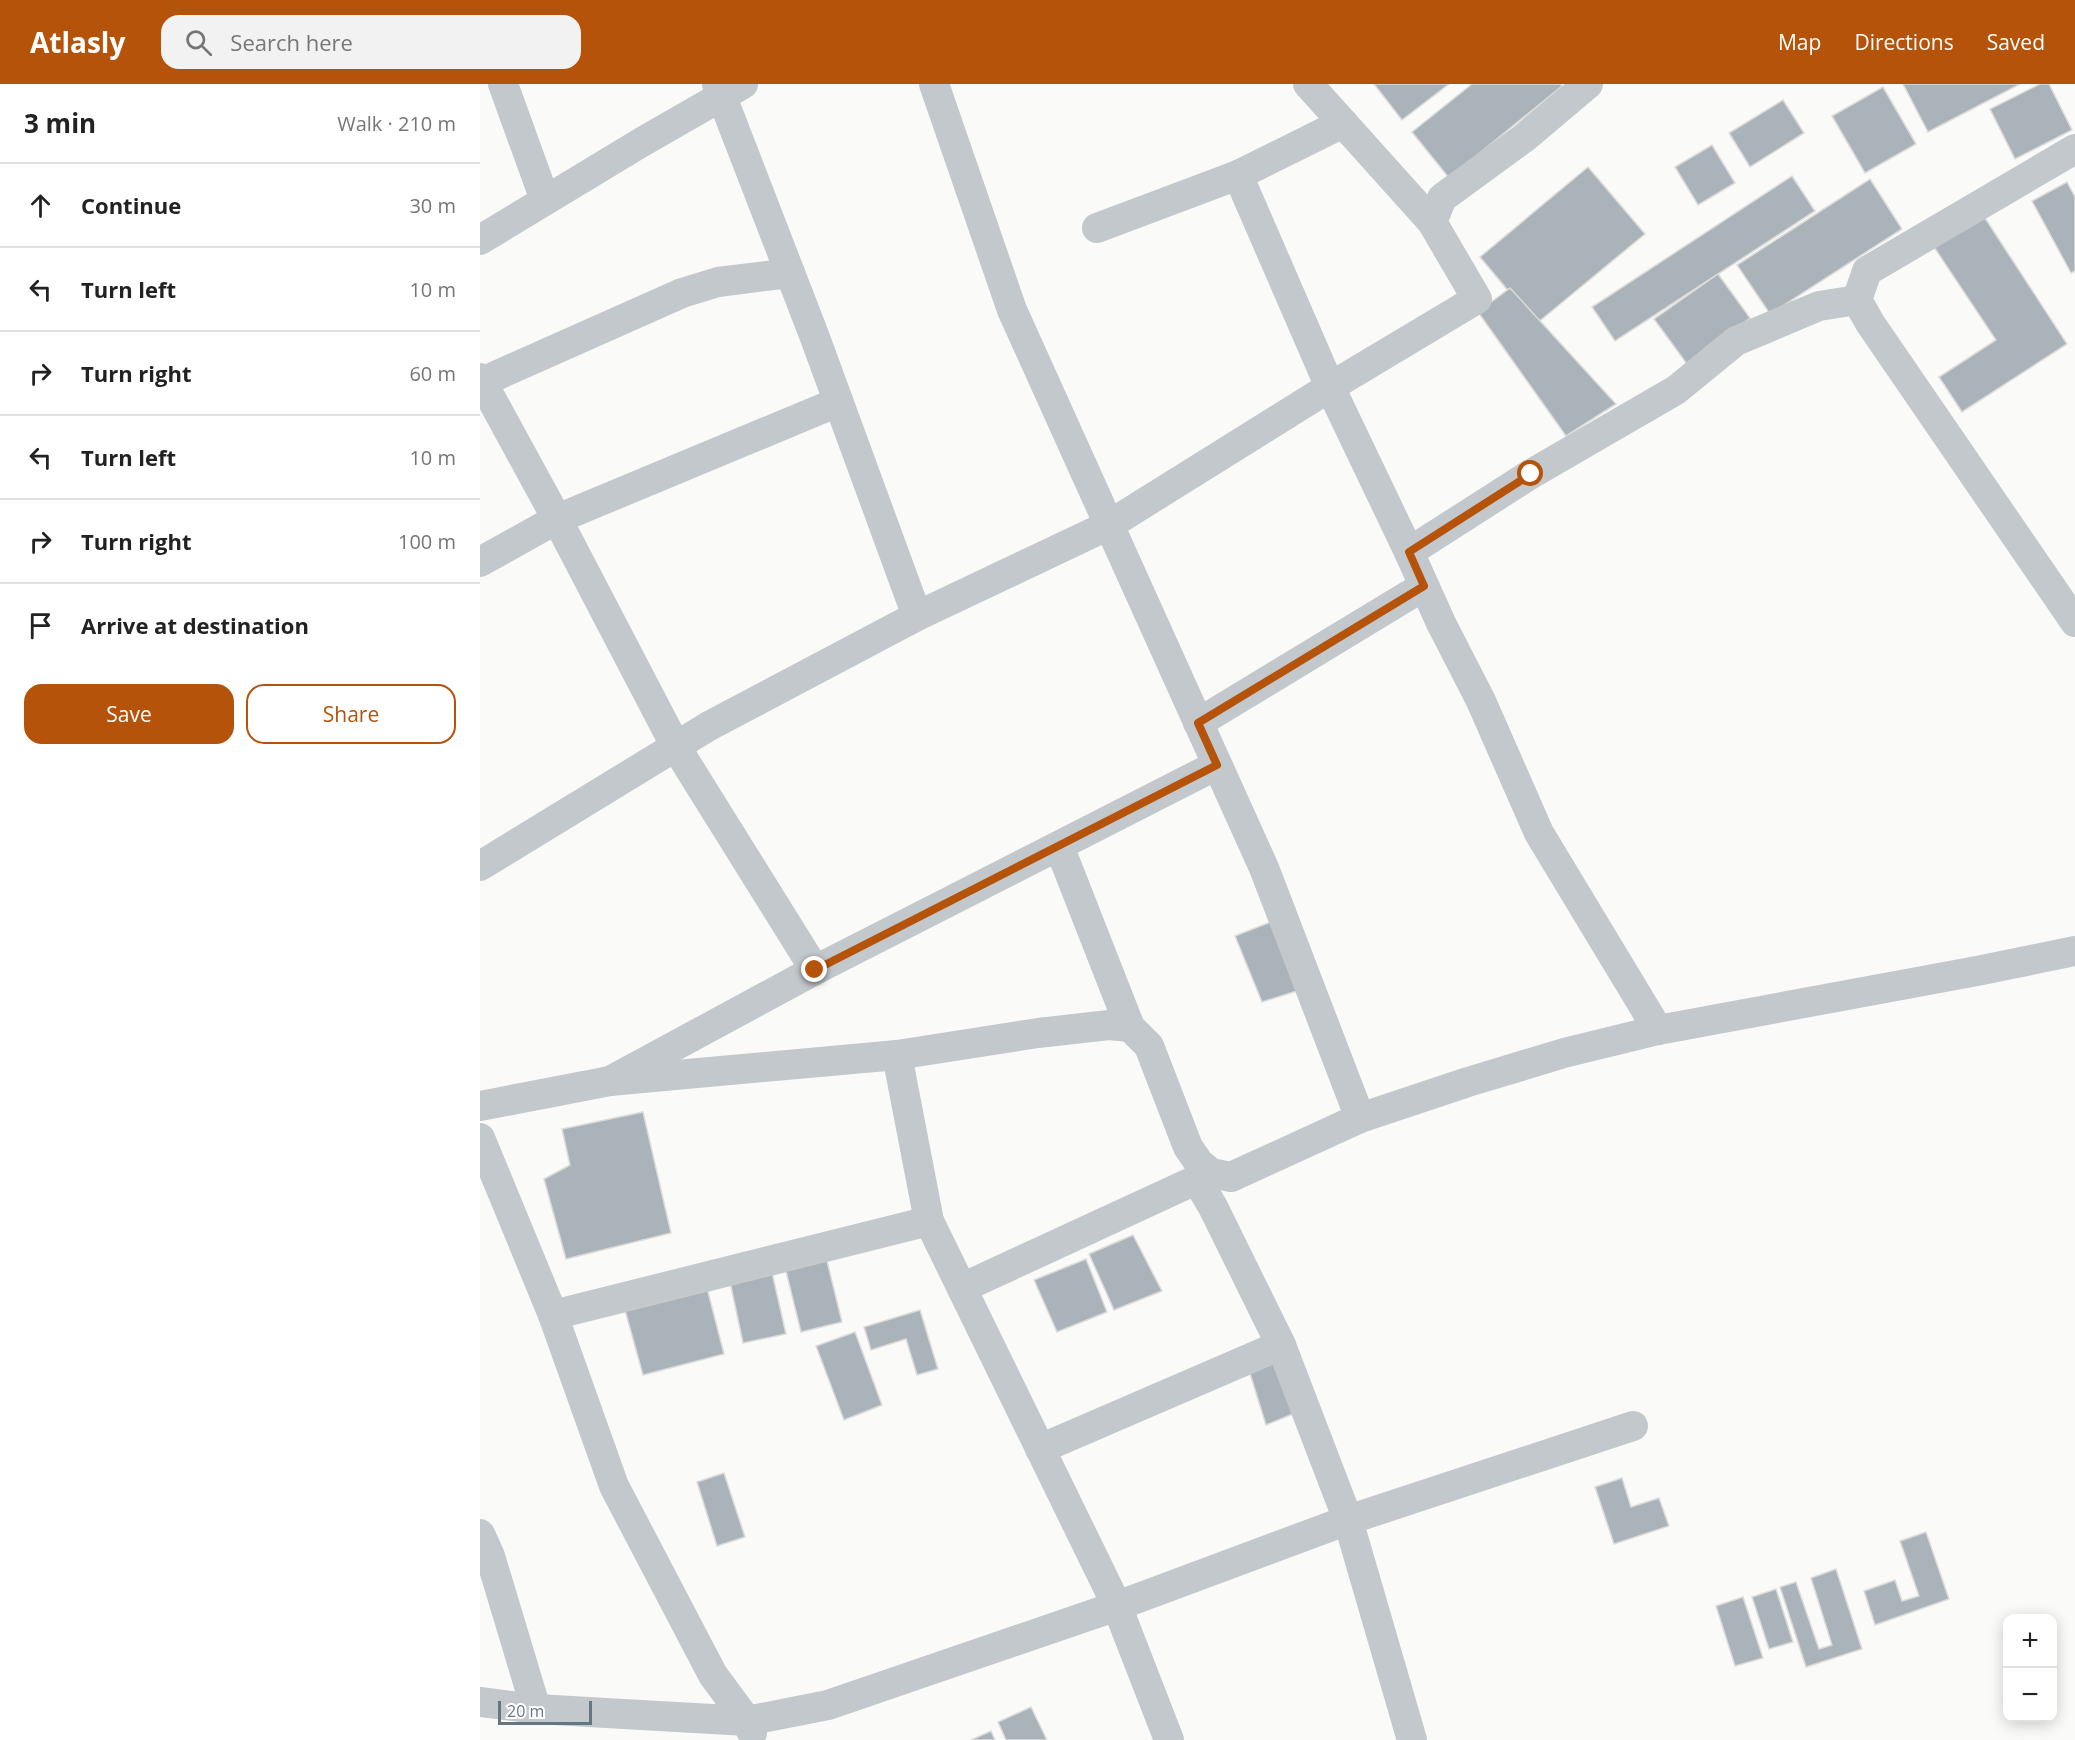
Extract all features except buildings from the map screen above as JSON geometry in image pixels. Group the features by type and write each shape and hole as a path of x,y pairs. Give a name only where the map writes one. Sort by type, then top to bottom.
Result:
{"street":[{"path":"503,84 545,200"},
{"path":"934,84 1012,310 1264,868 1360,1118"},
{"path":"480,866 709,726 916,616 1109,525 1330,387 1477,300 1432,222 1308,84"},
{"path":"1432,222 1442,198 1524,138 1588,84"},
{"path":"480,240 728,88 790,273 916,616"},
{"path":"1097,228 1238,175 1343,123"},
{"path":"2075,149 1867,271 1857,300 1870,323 2075,622"},
{"path":"1238,175 1330,387 1441,623 1481,701 1539,833 1658,1030"},
{"path":"790,273 718,282 682,293 481,380 557,519 676,747 815,970"},
{"path":"1409,552 1531,474 1676,390 1736,341 1819,306 1857,300"},
{"path":"480,561 557,519 838,402"},
{"path":"1198,723 1424,586"},
{"path":"610,1081 815,970 1217,765"},
{"path":"1059,846 1130,1027 1149,1046 1188,1147 1199,1163 1213,1207 1281,1346 1348,1520 1412,1740"},
{"path":"962,1288 1204,1177 1231,1177 1360,1118 1468,1082 1564,1053 1658,1030 2075,951"},
{"path":"480,1106 610,1081 897,1054 1109,1025 1130,1027"},
{"path":"897,1054 929,1221 1117,1606 1169,1740"},
{"path":"480,1138 553,1315 614,1486 713,1675 751,1730"},
{"path":"553,1315 929,1221"},
{"path":"1040,1449 1281,1346"},
{"path":"480,1702 751,1730 1117,1606 1348,1520 1633,1426"},
{"path":"480,1534 489,1556 536,1709"}],"route":[{"path":"815,970 1217,765 1198,723 1424,586 1409,552 1531,474"}]}
